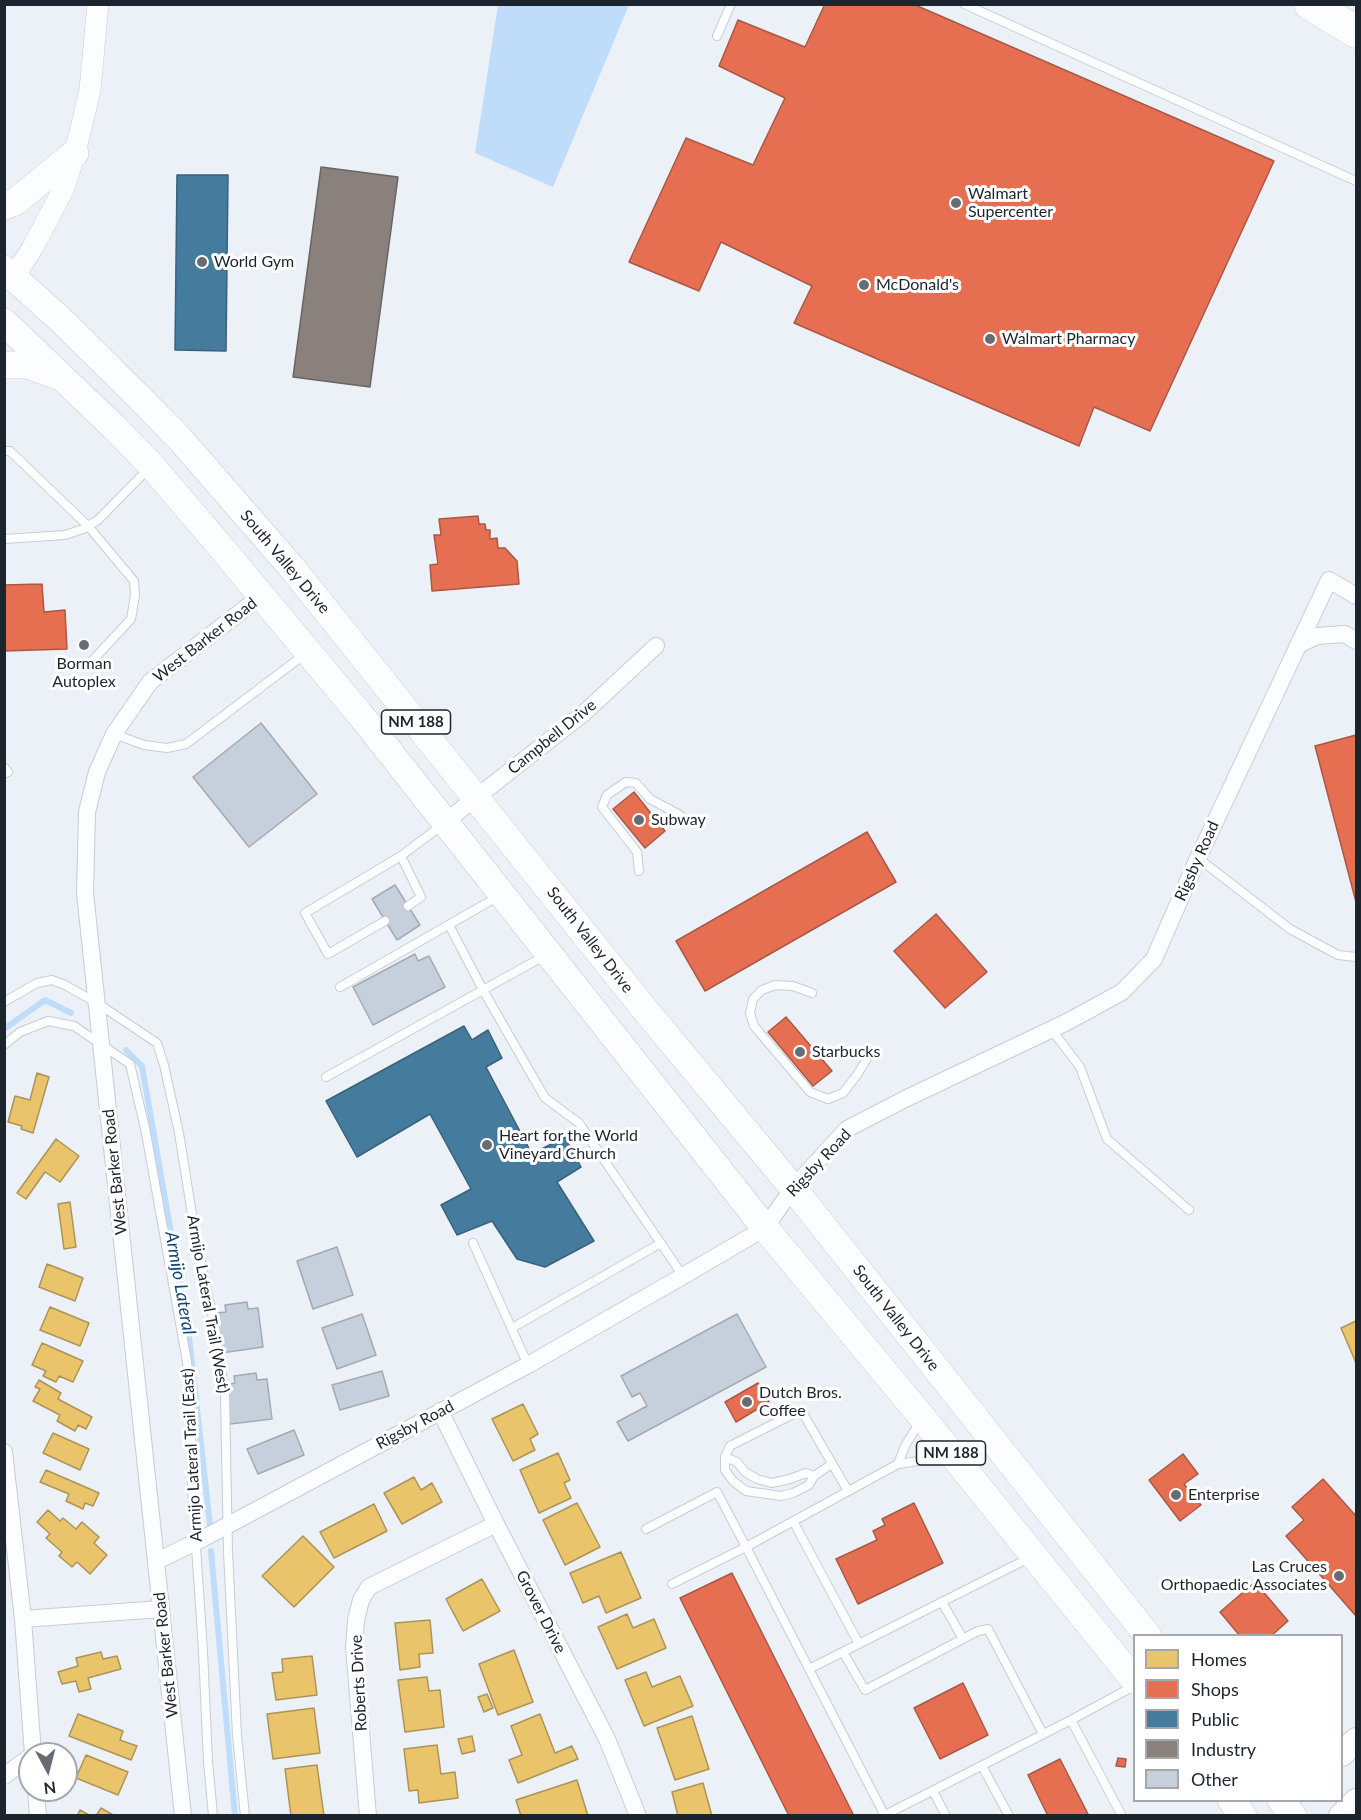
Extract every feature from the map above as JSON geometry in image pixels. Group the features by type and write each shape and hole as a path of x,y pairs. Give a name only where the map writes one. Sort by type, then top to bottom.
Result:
{"highway":[{"path":"1310,4 1356,32"},
{"path":"1334,4 1356,15"}],"main road":[{"path":"4,206 15,202 75,153"},
{"name":"South Valley Drive","path":"8,278 103,360 180,439 293,569 642,1006 793,1188 1147,1634"},
{"name":"NM 188","path":"4,322 67,380 151,465 359,713 765,1228 950,1450 1133,1679"},
{"path":"4,365 27,365 67,380"},
{"path":"1343,1752 1356,1740"},
{"path":"1341,1815 1356,1801"},
{"path":"1233,1802 1243,1815"}],"street":[{"path":"8,278 33,247 64,188 90,90 98,4"},
{"name":"Rigsby Road","path":"156,1561 528,1365 765,1228 793,1188 847,1129 1122,992 1154,959 1198,858 1329,580 1356,596"},
{"name":"West Barker Road","path":"183,1815 85,893 87,812 97,772 114,734 150,682 261,596"},
{"path":"1298,645 1317,636 1345,634 1356,641"},
{"name":"Campbell Drive","path":"445,822 584,713 656,646"},
{"name":"Grover Drive","path":"440,1411 607,1739 638,1815"},
{"path":"4,1452 23,1619 31,1742"},
{"name":"Roberts Drive","path":"368,1815 354,1647 360,1600 369,1587 496,1524"},
{"path":"23,1619 161,1609"},
{"path":"4,1776 18,1766"}],"lane":[{"path":"717,36 731,4"},
{"path":"964,4 1356,181"},
{"path":"4,451 10,451 88,526 134,581 135,595 131,619 92,662"},
{"path":"4,539 65,536 88,526 98,520 151,465"},
{"path":"114,734 144,745 167,748 186,744 308,652"},
{"path":"4,767 8,772 4,774"},
{"path":"639,872 637,852 602,807 607,795 626,782 636,783 650,799 681,815"},
{"path":"385,921 328,954 305,913 401,856 445,822"},
{"path":"401,856 421,897 408,906"},
{"path":"1198,858 1290,929 1338,955 1356,957"},
{"path":"340,987 502,894"},
{"path":"449,925 483,990 545,1098 579,1123 683,1276"},
{"path":"326,1077 549,954"},
{"name":"Armijo Lateral Trail (West)","path":"4,1002 37,983 52,980 65,985 97,1003 157,1043 164,1065 216,1333 225,1396 227,1525 237,1735 245,1815"},
{"path":"812,993 793,987 775,985 762,990 753,999 750,1013 754,1026 810,1092 828,1099 843,1093 868,1057"},
{"name":"Armijo Lateral Trail (East)","path":"4,1045 20,1032 48,1022 74,1026 130,1064 146,1133 187,1362 191,1408 192,1488 213,1815"},
{"path":"1051,1029 1080,1067 1107,1139 1189,1210"},
{"path":"473,1243 528,1365"},
{"path":"512,1328 661,1243"},
{"path":"832,1464 814,1476 809,1485 781,1496 746,1491 733,1481 725,1470 725,1457 730,1446 801,1410 848,1491"},
{"path":"898,1464 905,1446 922,1417"},
{"path":"672,1584 746,1547 898,1464 919,1461 950,1450"},
{"path":"725,1457 737,1462 745,1472 757,1479 772,1483 806,1473 814,1476"},
{"path":"646,1529 717,1492 885,1815 1133,1687"},
{"path":"794,1521 860,1644"},
{"path":"809,1669 1034,1555"},
{"path":"942,1602 963,1639"},
{"path":"843,1652 865,1690 978,1631 988,1629 1043,1734"},
{"path":"1071,1720 1122,1815"},
{"path":"982,1766 1009,1815"},
{"path":"933,1791 946,1815"}],"water":[{"path":"498,5 629,5 553,187 475,153"}],"building: Homes":[{"path":"37,1073 49,1077 33,1133 21,1129 22,1126 8,1122 15,1096 30,1100"},
{"path":"56,1139 79,1156 60,1182 45,1172 26,1199 17,1193"},
{"path":"70,1202 76,1247 64,1249 58,1204"},
{"path":"47,1264 83,1278 75,1301 39,1287"},
{"path":"50,1307 89,1323 80,1346 40,1330"},
{"path":"1356,1321 1356,1363 1341,1328"},
{"path":"42,1343 83,1361 73,1382 59,1376 56,1382 43,1376 46,1371 32,1365"},
{"path":"39,1380 61,1393 58,1399 92,1417 86,1429 78,1425 75,1431 57,1421 60,1415 33,1401 40,1389 35,1387"},
{"path":"523,1404 538,1434 530,1439 535,1450 513,1461 492,1419"},
{"path":"53,1433 89,1449 80,1470 43,1453"},
{"path":"558,1453 570,1480 564,1483 571,1498 539,1513 520,1470"},
{"path":"46,1470 99,1493 93,1506 85,1503 83,1509 66,1501 69,1494 40,1482"},
{"path":"414,1477 421,1490 432,1483 442,1502 402,1524 384,1493"},
{"path":"577,1503 600,1547 565,1565 543,1520"},
{"path":"374,1504 387,1531 334,1558 320,1532"},
{"path":"48,1510 60,1521 63,1518 76,1529 82,1522 99,1537 94,1543 107,1555 90,1574 77,1562 72,1567 59,1556 62,1552 46,1538 50,1534 37,1522"},
{"path":"303,1536 334,1567 294,1607 262,1576"},
{"path":"621,1552 641,1598 606,1613 599,1596 583,1603 570,1573"},
{"path":"482,1579 500,1611 463,1631 446,1599"},
{"path":"627,1614 633,1628 654,1619 666,1648 617,1669 598,1627"},
{"path":"430,1620 433,1653 419,1654 420,1667 400,1670 395,1623"},
{"path":"514,1650 533,1702 498,1715 479,1664"},
{"path":"101,1652 103,1659 117,1656 121,1669 88,1678 91,1689 79,1692 76,1681 62,1684 58,1672 78,1666 76,1658"},
{"path":"312,1656 317,1695 276,1700 272,1673 283,1672 282,1659"},
{"path":"646,1672 652,1687 680,1676 693,1706 644,1726 625,1680"},
{"path":"427,1677 429,1691 440,1690 444,1727 405,1732 398,1680"},
{"path":"487,1694 493,1708 484,1712 478,1697"},
{"path":"314,1708 320,1753 273,1759 267,1714"},
{"path":"78,1714 123,1731 120,1740 137,1746 131,1760 69,1736"},
{"path":"540,1714 555,1753 572,1746 578,1759 518,1783 509,1760 522,1755 511,1726"},
{"path":"692,1716 709,1769 675,1780 657,1728"},
{"path":"472,1736 475,1751 462,1754 458,1739"},
{"path":"437,1745 441,1774 455,1772 458,1798 419,1803 418,1790 409,1791 404,1749"},
{"path":"86,1755 128,1772 118,1795 78,1779"},
{"path":"317,1765 324,1816 291,1816 285,1769"},
{"path":"577,1780 588,1816 521,1816 516,1800"},
{"path":"703,1783 712,1816 678,1816 672,1792"},
{"path":"101,1808 115,1816 96,1816"},
{"path":"80,1810 91,1816 77,1816"}],"building: Shops":[{"name":"Walmart Supercenter","path":"825,4 913,4 1274,161 1150,431 1094,407 1079,446 794,323 812,286 721,242 699,291 629,262 686,138 753,165 785,98 719,66 738,20 805,47"},
{"path":"478,516 479,524 485,524 486,530 490,530 490,539 497,538 498,548 505,548 517,561 519,584 432,591 430,565 438,564 434,535 441,535 439,519"},
{"path":"42,584 44,612 65,610 67,649 4,651 4,585"},
{"path":"1356,735 1356,902 1315,746"},
{"name":"Subway","path":"634,792 665,831 645,848 613,809"},
{"path":"867,832 896,882 705,991 676,941"},
{"path":"936,914 987,972 945,1008 894,951"},
{"name":"Starbucks","path":"786,1017 832,1071 813,1086 768,1032"},
{"name":"Dutch Bros. Coffee","path":"758,1383 769,1402 736,1422 725,1402"},
{"name":"Enterprise","path":"1183,1454 1198,1474 1184,1484 1201,1505 1180,1521 1149,1480"},
{"name":"Las Cruces Orthopaedic Associates","path":"1323,1479 1356,1516 1356,1616 1286,1536 1304,1520 1292,1507"},
{"path":"914,1503 943,1563 858,1604 836,1559 877,1540 873,1531 885,1525 882,1519"},
{"path":"732,1573 854,1816 789,1816 680,1598"},
{"path":"1255,1582 1288,1621 1273,1634 1238,1634 1220,1612"},
{"path":"963,1683 988,1735 940,1759 914,1708"},
{"path":"1118,1758 1126,1759 1125,1767 1116,1766"},
{"path":"1060,1759 1089,1816 1048,1816 1028,1775"}],"building: Public":[{"name":"World Gym","path":"177,175 228,175 226,351 175,350"},
{"name":"Heart for the World Vineyard Church","path":"464,1026 472,1040 488,1030 502,1058 486,1067 532,1154 565,1137 581,1167 557,1182 594,1241 545,1267 517,1259 492,1221 457,1235 441,1205 471,1189 430,1114 357,1157 326,1101"}],"building: Industry":[{"path":"321,167 398,177 370,387 293,377"}],"building: Other":[{"path":"261,723 317,794 249,847 193,777"},
{"path":"395,885 420,925 397,940 372,899"},
{"path":"415,954 418,961 429,956 445,987 373,1025 353,987"},
{"path":"337,1247 353,1295 313,1309 297,1261"},
{"path":"247,1302 248,1309 258,1308 263,1347 221,1353 216,1313 226,1312 225,1305"},
{"path":"362,1314 376,1355 337,1369 322,1328"},
{"path":"737,1314 766,1367 628,1441 617,1422 647,1406 640,1393 632,1397 621,1376"},
{"path":"382,1371 389,1396 340,1410 332,1385"},
{"path":"256,1373 257,1380 267,1379 272,1419 230,1424 225,1385 235,1383 234,1376"},
{"path":"294,1430 304,1455 258,1474 247,1449"}],"waterway":[{"name":"Armijo Lateral","path":"4,1029 45,1000 71,1013"},
{"name":"Armijo Lateral","path":"126,1050 142,1066 189,1337 210,1525"},
{"name":"Armijo Lateral","path":"211,1551 235,1816"}],"place":[{"name":"Walmart Supercenter","path":"956,203"},
{"name":"World Gym","path":"202,262"},
{"name":"McDonald's","path":"864,285"},
{"name":"Walmart Pharmacy","path":"990,339"},
{"name":"Borman Autoplex","path":"84,645"},
{"name":"Subway","path":"639,820"},
{"name":"Starbucks","path":"800,1052"},
{"name":"Heart for the World Vineyard Church","path":"487,1145"},
{"name":"Dutch Bros. Coffee","path":"747,1402"},
{"name":"Enterprise","path":"1176,1495"},
{"name":"Las Cruces Orthopaedic Associates","path":"1339,1576"}]}
